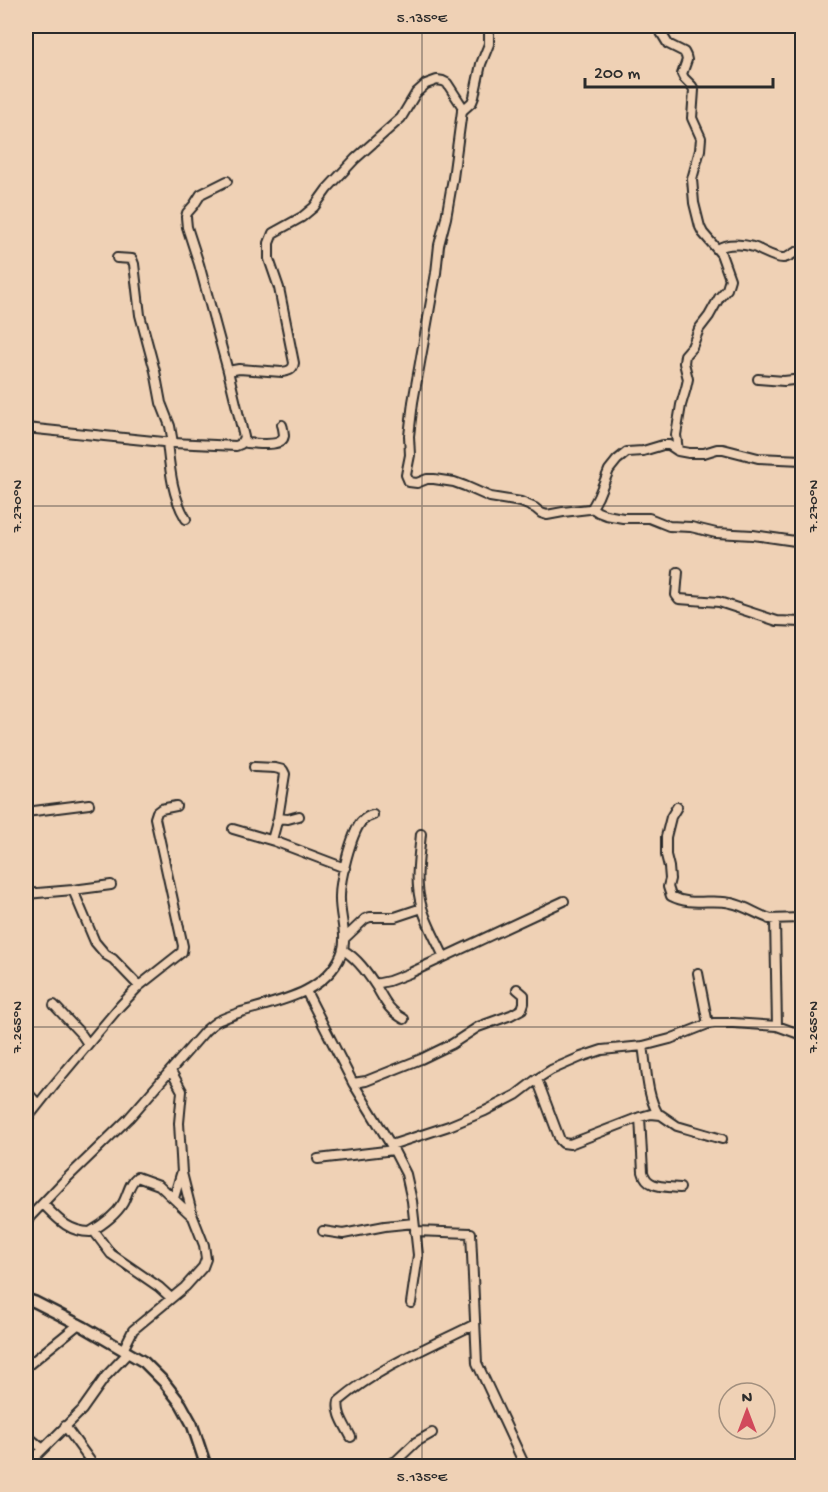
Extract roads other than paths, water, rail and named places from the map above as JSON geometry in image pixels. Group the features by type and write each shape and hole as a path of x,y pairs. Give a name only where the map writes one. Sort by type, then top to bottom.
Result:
{"main road":[{"path":"26,1297 79,1324 144,1362 181,1404 192,1424 206,1467"}],"street":[{"path":"462,111 474,97 481,64 489,44 489,26"},
{"path":"657,26 668,44 684,52 686,56 687,60 682,74 694,90 692,118 701,138 692,179 694,202 700,227 718,249 728,272 729,285 699,329 692,347 685,355 684,363 688,379 676,435 678,450"},
{"path":"228,371 239,369 282,372 293,368 294,359 279,288 269,259 269,243 273,234 314,207 327,189 355,159 401,118 416,93 426,84 437,80 447,83 462,106 462,111 453,178 415,387 409,436 410,454 406,471 408,479 413,483 427,479 454,482 494,499 521,502 547,515 592,508 606,515 623,518 649,518 675,527 716,533 760,535 802,542"},
{"path":"26,428 170,442 236,446 241,444 243,434 228,371 187,227 186,216 201,194 227,181"},
{"path":"718,249 725,245 736,245 757,248 766,254 782,258 796,252"},
{"path":"117,258 132,260 134,264 140,315 161,403 170,426 172,482 179,506 186,519"},
{"path":"758,379 784,381 802,379"},
{"path":"242,441 277,444 284,436 282,425"},
{"path":"592,508 609,470 627,452 643,451 658,445 669,445 678,450 697,454 723,449 758,458 802,460"},
{"path":"678,572 676,595 679,599 720,602 777,621 802,622"},
{"path":"254,766 283,770 285,774 272,840"},
{"path":"26,812 89,804"},
{"path":"26,1120 139,986 182,952 183,946 155,818 161,809 176,806"},
{"path":"677,807 671,817 666,837 668,887 671,896 682,902 733,903 775,921 777,1026"},
{"path":"26,1221 129,1118 205,1031 216,1022 306,991 327,977 336,966 343,950 340,896 348,853 362,821 373,815"},
{"path":"278,818 288,819 299,816"},
{"path":"233,829 272,840 345,868"},
{"path":"421,834 418,890 422,908 444,957"},
{"path":"26,894 111,885"},
{"path":"74,890 95,942 139,986"},
{"path":"375,984 410,973 564,901"},
{"path":"344,939 370,917 395,917 422,908"},
{"path":"768,919 802,918"},
{"path":"343,950 356,960 375,984 387,1006 404,1019"},
{"path":"698,973 708,1024"},
{"path":"353,1083 421,1059 453,1044 478,1027 522,1009 524,995 517,988"},
{"path":"306,991 353,1083 406,1174 412,1201 418,1258 411,1303"},
{"path":"54,1005 88,1044"},
{"path":"318,1160 392,1148 449,1126 516,1095 551,1070 602,1050 644,1046 670,1039 708,1024 777,1026 802,1035"},
{"path":"644,1046 646,1077 654,1111 677,1126 723,1139"},
{"path":"26,1467 82,1410 125,1351 133,1330 185,1287 203,1267 206,1258 204,1245 193,1217 182,1173 179,1123 182,1091 171,1071"},
{"path":"537,1079 563,1143 570,1144 654,1111"},
{"path":"26,1091 38,1104"},
{"path":"640,1117 645,1179 652,1185 680,1188"},
{"path":"174,1198 182,1173"},
{"path":"42,1203 75,1231 90,1232 122,1204 132,1180 136,1177 159,1185 193,1217"},
{"path":"323,1231 343,1234 385,1226 471,1233 477,1363 525,1467"},
{"path":"93,1230 111,1254 171,1298"},
{"path":"26,1367 79,1324"},
{"path":"351,1437 339,1412 339,1401 386,1368 475,1324"},
{"path":"65,1426 94,1467"},
{"path":"384,1467 396,1461 416,1442 432,1432"},
{"path":"26,1435 43,1449"}]}
